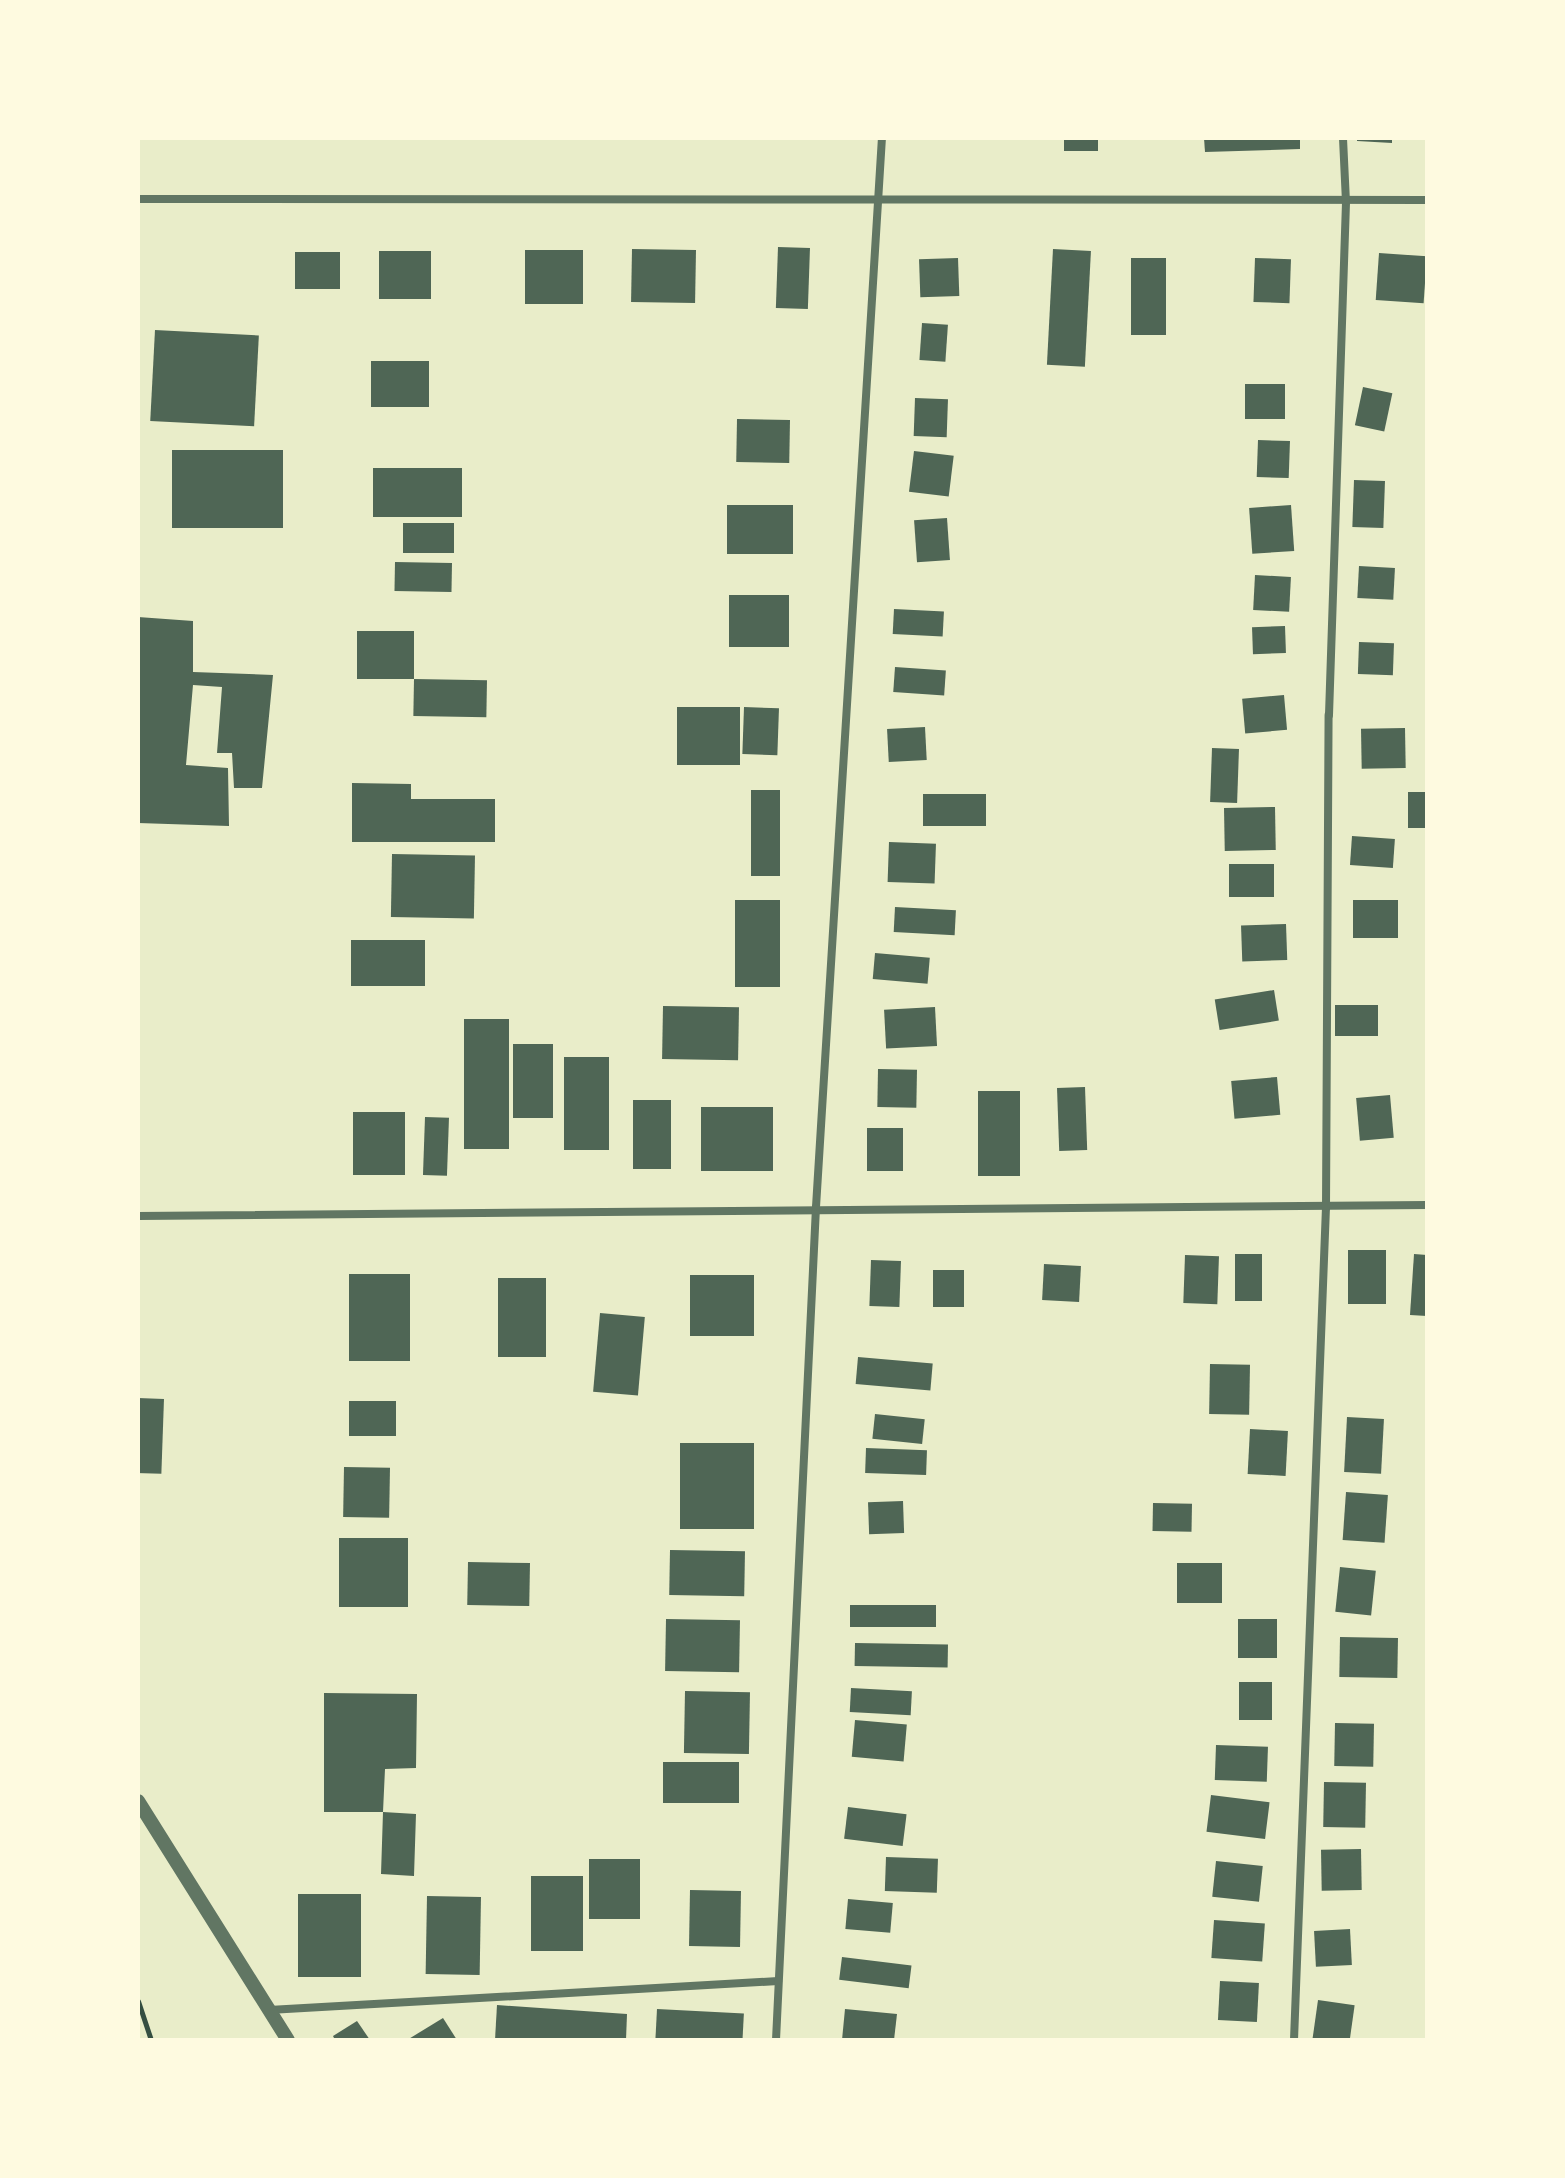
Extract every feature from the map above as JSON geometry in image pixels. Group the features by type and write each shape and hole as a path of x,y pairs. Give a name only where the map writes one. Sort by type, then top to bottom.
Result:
{"street":[{"path":"776,2040 816,1207 882,138"},
{"path":"1294,2040 1326,1208 1329,715 1346,202 1343,138"},
{"path":"138,199 1427,200"},
{"path":"138,1216 816,1207 1326,1208 1427,1205"},
{"path":"138,1801 288,2040"},
{"path":"269,2010 778,1981"}],"path":[{"path":"138,2001 151,2040"}],"building":[{"path":"1064,138 1098,138 1098,151 1064,151"},
{"path":"1204,138 1300,138 1300,149 1205,152"},
{"path":"1357,138 1392,138 1392,143 1357,141"},
{"path":"778,247 810,248 808,309 776,308"},
{"path":"632,249 696,250 695,303 631,302"},
{"path":"1053,249 1091,251 1085,367 1047,365"},
{"path":"525,250 583,250 583,304 525,304"},
{"path":"379,251 431,251 431,299 379,299"},
{"path":"295,252 340,252 340,289 295,289"},
{"path":"1379,253 1427,256 1424,303 1376,300"},
{"path":"958,258 959,296 920,297 919,259"},
{"path":"1131,258 1166,258 1166,335 1131,335"},
{"path":"1255,258 1291,259 1289,303 1253,302"},
{"path":"922,323 948,325 945,362 919,360"},
{"path":"155,330 259,335 254,426 150,421"},
{"path":"371,361 429,361 429,407 371,407"},
{"path":"1245,384 1285,384 1285,419 1245,419"},
{"path":"1363,387 1392,393 1384,431 1355,425"},
{"path":"915,398 948,399 947,437 914,436"},
{"path":"737,419 790,420 789,463 736,462"},
{"path":"1258,440 1290,441 1289,478 1257,477"},
{"path":"172,450 283,450 283,528 172,528"},
{"path":"914,451 954,456 949,497 909,492"},
{"path":"373,468 462,468 462,517 373,517"},
{"path":"1354,480 1385,481 1383,528 1352,527"},
{"path":"727,505 793,505 793,554 727,554"},
{"path":"1291,505 1294,551 1252,554 1249,508"},
{"path":"947,518 950,560 917,562 914,520"},
{"path":"403,523 454,523 454,553 403,553"},
{"path":"395,562 452,563 451,592 394,591"},
{"path":"1359,566 1395,568 1393,600 1357,598"},
{"path":"1255,575 1291,577 1289,612 1253,610"},
{"path":"729,595 789,595 789,647 729,647"},
{"path":"894,609 944,612 943,637 893,634"},
{"path":"138,617 193,621 193,672 273,675 262,788 234,788 232,753 217,753 222,687 193,685 186,765 228,768 229,826 138,823"},
{"path":"1285,626 1286,653 1253,654 1252,627"},
{"path":"357,631 414,631 414,679 357,679"},
{"path":"1359,642 1394,643 1393,675 1358,674"},
{"path":"895,667 946,671 944,695 893,692"},
{"path":"414,679 487,680 486,717 413,716"},
{"path":"1284,695 1287,730 1245,734 1242,699"},
{"path":"677,707 740,707 740,765 677,765"},
{"path":"744,707 779,708 777,755 742,754"},
{"path":"925,727 927,760 889,762 887,729"},
{"path":"1405,728 1406,768 1362,769 1361,729"},
{"path":"1212,748 1239,749 1237,803 1210,802"},
{"path":"352,783 411,784 411,799 495,799 495,842 352,842"},
{"path":"751,790 780,790 780,876 751,876"},
{"path":"1408,792 1427,792 1427,828 1408,828"},
{"path":"923,794 986,794 986,826 923,826"},
{"path":"1275,807 1276,850 1225,851 1224,808"},
{"path":"1352,836 1395,839 1393,868 1350,865"},
{"path":"889,842 936,844 935,884 888,882"},
{"path":"392,854 475,855 474,918 391,917"},
{"path":"1229,864 1274,864 1274,897 1229,897"},
{"path":"735,900 780,900 780,987 735,987"},
{"path":"1353,900 1398,900 1398,938 1353,938"},
{"path":"895,907 956,910 955,935 894,932"},
{"path":"1286,924 1287,960 1242,962 1241,926"},
{"path":"351,940 425,940 425,986 351,986"},
{"path":"875,953 930,958 928,984 873,979"},
{"path":"1274,990 1279,1021 1220,1030 1215,999"},
{"path":"1335,1005 1378,1005 1378,1036 1335,1036"},
{"path":"663,1006 739,1007 738,1060 662,1059"},
{"path":"935,1007 937,1046 886,1049 884,1010"},
{"path":"464,1019 509,1019 509,1149 464,1149"},
{"path":"513,1044 553,1044 553,1118 513,1118"},
{"path":"564,1057 609,1057 609,1150 564,1150"},
{"path":"878,1069 917,1070 916,1108 877,1107"},
{"path":"1277,1077 1280,1115 1234,1119 1231,1081"},
{"path":"1085,1087 1087,1150 1059,1151 1057,1088"},
{"path":"978,1091 1020,1091 1020,1176 978,1176"},
{"path":"1390,1095 1394,1138 1360,1141 1356,1098"},
{"path":"633,1100 671,1100 671,1169 633,1169"},
{"path":"701,1107 773,1107 773,1171 701,1171"},
{"path":"353,1112 405,1112 405,1175 353,1175"},
{"path":"425,1117 449,1118 447,1176 423,1175"},
{"path":"867,1128 903,1128 903,1171 867,1171"},
{"path":"1348,1250 1386,1250 1386,1304 1348,1304"},
{"path":"1235,1254 1262,1254 1262,1301 1235,1301"},
{"path":"1414,1254 1427,1255 1427,1316 1410,1315"},
{"path":"1185,1255 1219,1256 1217,1304 1183,1303"},
{"path":"871,1260 901,1261 899,1307 869,1306"},
{"path":"1044,1264 1081,1266 1079,1302 1042,1300"},
{"path":"933,1270 964,1270 964,1307 933,1307"},
{"path":"349,1274 410,1274 410,1361 349,1361"},
{"path":"690,1275 754,1275 754,1336 690,1336"},
{"path":"498,1278 546,1278 546,1357 498,1357"},
{"path":"600,1313 645,1317 638,1396 593,1392"},
{"path":"858,1357 933,1364 930,1390 856,1384"},
{"path":"1210,1364 1250,1365 1249,1415 1209,1414"},
{"path":"138,1398 164,1399 161,1474 138,1473"},
{"path":"349,1401 396,1401 396,1436 349,1436"},
{"path":"875,1414 925,1419 922,1444 872,1439"},
{"path":"1347,1417 1384,1419 1381,1474 1344,1472"},
{"path":"1250,1429 1288,1431 1286,1476 1248,1474"},
{"path":"680,1443 754,1443 754,1529 680,1529"},
{"path":"866,1448 927,1450 926,1475 865,1473"},
{"path":"344,1467 390,1468 389,1518 343,1517"},
{"path":"1346,1492 1388,1495 1385,1543 1343,1540"},
{"path":"903,1501 904,1533 869,1534 868,1502"},
{"path":"1153,1503 1192,1504 1192,1532 1153,1531"},
{"path":"339,1538 408,1538 408,1607 339,1607"},
{"path":"670,1550 745,1551 744,1596 669,1595"},
{"path":"468,1562 530,1563 529,1606 467,1605"},
{"path":"1177,1563 1222,1563 1222,1603 1177,1603"},
{"path":"1340,1567 1376,1571 1371,1616 1335,1612"},
{"path":"850,1605 936,1605 936,1627 850,1627"},
{"path":"666,1619 740,1620 739,1672 665,1671"},
{"path":"1238,1619 1277,1619 1277,1658 1238,1658"},
{"path":"1340,1637 1398,1638 1397,1678 1339,1677"},
{"path":"855,1643 948,1645 948,1668 855,1666"},
{"path":"1239,1682 1272,1682 1272,1720 1239,1720"},
{"path":"851,1688 912,1691 911,1715 850,1712"},
{"path":"685,1691 750,1692 749,1754 684,1753"},
{"path":"324,1693 417,1694 416,1768 385,1769 383,1812 324,1812"},
{"path":"855,1720 907,1725 904,1761 852,1757"},
{"path":"1335,1723 1374,1724 1373,1767 1334,1766"},
{"path":"1216,1745 1268,1747 1267,1782 1215,1780"},
{"path":"663,1762 739,1762 739,1803 663,1803"},
{"path":"1324,1782 1366,1783 1365,1828 1323,1827"},
{"path":"1211,1795 1270,1802 1265,1839 1206,1832"},
{"path":"848,1807 907,1814 903,1846 844,1839"},
{"path":"383,1812 416,1814 414,1876 381,1874"},
{"path":"1361,1849 1362,1890 1322,1891 1321,1850"},
{"path":"886,1857 938,1859 937,1893 885,1891"},
{"path":"589,1859 640,1859 640,1919 589,1919"},
{"path":"1216,1861 1263,1866 1259,1902 1212,1897"},
{"path":"531,1876 583,1876 583,1951 531,1951"},
{"path":"690,1890 741,1891 740,1947 689,1946"},
{"path":"298,1894 361,1894 361,1977 298,1977"},
{"path":"427,1896 481,1897 480,1975 426,1974"},
{"path":"848,1899 893,1903 890,1933 845,1929"},
{"path":"1214,1920 1265,1924 1262,1961 1211,1958"},
{"path":"1350,1929 1352,1965 1316,1967 1314,1931"},
{"path":"842,1957 911,1966 909,1988 839,1980"},
{"path":"1220,1981 1259,1983 1257,2022 1218,2020"},
{"path":"1318,2000 1355,2005 1350,2040 1312,2040"},
{"path":"497,2005 627,2014 626,2040 495,2040"},
{"path":"657,2009 744,2014 742,2040 655,2040"},
{"path":"845,2009 897,2014 894,2040 842,2040"},
{"path":"443,2018 457,2040 407,2040"},
{"path":"357,2021 370,2040 335,2040 333,2036"}]}
